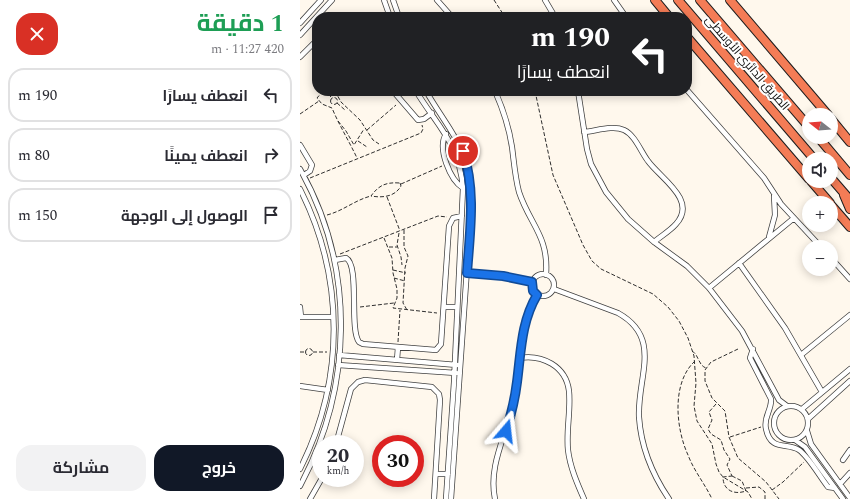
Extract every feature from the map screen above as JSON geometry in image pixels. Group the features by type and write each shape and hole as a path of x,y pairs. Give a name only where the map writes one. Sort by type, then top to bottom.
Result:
{"highway":[{"path":"655,0 665,12"},
{"name":"الطريق الدائري الأوسطى","path":"678,0 688,12"},
{"name":"الطريق الدائري الأوسطى","path":"700,0 802,119"},
{"path":"730,0 822,108"},
{"name":"الطريق الدائري الأوسطى","path":"692,16 808,152"},
{"path":"692,44 802,171"},
{"path":"838,127 850,142"},
{"path":"824,144 850,175"},
{"path":"838,187 850,200"},
{"path":"817,188 823,196"},
{"path":"843,193 850,209"},
{"path":"838,213 850,227"}],"street":[{"path":"300,23 321,0"},
{"path":"321,12 332,0"},
{"path":"384,0 388,12"},
{"path":"393,0 397,12"},
{"path":"437,0 448,12"},
{"path":"545,0 552,12"},
{"path":"614,0 622,12"},
{"path":"300,35 312,22"},
{"path":"300,57 312,45"},
{"path":"397,96 417,119 420,120 432,113"},
{"path":"420,96 446,134 458,160 463,188 455,365 446,499"},
{"path":"429,96 456,137 468,169 472,206 451,499"},
{"path":"497,96 506,121 520,192 527,212 547,252 546,275"},
{"path":"579,96 584,132 592,164 606,192 628,219 654,242 687,266 709,288 737,323 753,349 779,400 787,406"},
{"path":"692,96 764,178 774,194 814,240"},
{"path":"584,132 615,128 626,131 633,138 656,171 678,192 682,203 680,218 676,224 654,242"},
{"path":"446,134 442,148 455,181 463,188"},
{"path":"300,145 312,165 310,171 305,177"},
{"path":"300,169 305,177 322,217 334,258 341,301 340,365 332,405 322,435"},
{"path":"300,189 314,220 329,275 333,317 334,353 328,390 317,430 300,469"},
{"path":"769,238 775,215 774,194"},
{"path":"334,258 346,258 350,261 355,307 356,335 358,342 363,344 438,349 442,344 449,226 451,220 462,216"},
{"path":"709,288 794,218"},
{"path":"739,263 775,312 822,392"},
{"path":"838,266 850,280"},
{"path":"467,273 503,276 532,282"},
{"path":"538,275 546,275 553,280 554,289 550,294 545,296 537,295 533,291 532,282 538,275"},
{"path":"554,289 618,312 626,317 638,330 645,346 646,355 639,394 639,416 642,439 653,470 669,499"},
{"path":"495,499 493,477 498,454 513,406 519,358 526,320 537,295"},
{"path":"300,307 301,317 333,317"},
{"path":"444,307 457,307"},
{"path":"801,355 850,315"},
{"path":"456,332 463,332"},
{"path":"397,360 398,347"},
{"path":"753,349 750,358 771,399 771,406 766,416 765,426 768,434 773,442 781,446 799,450 828,487 835,488"},
{"path":"334,353 341,355 460,365"},
{"path":"519,358 536,357 544,359 558,369 564,376 569,392 567,429 569,455 573,472 584,499"},
{"path":"333,365 460,374"},
{"path":"802,409 850,369"},
{"path":"338,435 350,392 353,386 358,382 365,380 429,386 437,391 440,400 434,499"},
{"path":"808,419 850,381"},
{"path":"300,386 328,390"},
{"path":"807,430 802,436 795,440 788,440 780,437 774,427 774,420 777,412 787,406 795,406 802,409 808,419 807,430 811,444 850,498"},
{"path":"795,440 805,447 843,499"},
{"path":"843,460 850,450"},
{"path":"300,486 312,463"},
{"path":"824,473 830,470"},
{"path":"840,484 850,473"},
{"path":"436,474 448,474"},
{"path":"310,499 317,487"}],"path":[{"path":"494,0 502,12"},
{"path":"318,96 317,97 322,104 332,108 337,121 346,135 357,159"},
{"path":"338,96 341,102 360,120 373,140 379,144"},
{"path":"536,96 553,175 587,253 601,269 646,289 668,307 684,329 695,361 694,411 697,421 712,444 716,464 723,477 724,485 730,491 738,493 746,490"},
{"path":"336,103 335,105 330,103 331,98 337,99 336,103 345,110"},
{"path":"300,114 319,101"},
{"path":"367,130 396,105"},
{"path":"305,177 357,159 421,133 423,129 420,120"},
{"path":"337,121 346,131 354,144 358,141 364,129"},
{"path":"358,141 367,147"},
{"path":"371,196 377,187 383,184 401,184 448,164"},
{"path":"322,217 338,212 357,200 371,196 378,198 397,192 401,184"},
{"path":"387,196 400,232 397,247 402,265"},
{"path":"334,258 438,216 444,215 451,220"},
{"path":"404,230 404,247 408,256 405,268 406,273 403,303 408,310"},
{"path":"384,238 392,258 394,278 398,290 393,308 443,314"},
{"path":"388,247 397,247"},
{"path":"393,270 406,273"},
{"path":"394,278 405,281"},
{"path":"355,307 395,303"},
{"path":"398,347 400,309"},
{"path":"738,348 710,362 706,368 705,376 707,387 727,416 730,437 738,458 772,490 779,499"},
{"path":"300,352 306,352 307,349 312,349 312,352"},
{"path":"692,351 696,353 702,367 706,368"},
{"path":"306,352 306,355 311,355 312,352 334,353"},
{"path":"695,361 687,370 683,378 679,400 679,418 688,455 712,499"},
{"path":"709,432 708,427 712,419 709,413 717,403"},
{"path":"730,437 765,426"},
{"path":"704,433 709,432 721,440 724,450 730,459 727,464 732,476"},
{"path":"772,490 783,482 803,462 805,464 808,462"},
{"path":"723,477 732,476 740,478 752,499"},
{"path":"723,477 746,490"},
{"path":"745,488 759,487 765,492 765,499"}],"route":[{"path":"463,151 470,178 472,197 467,273 491,274 532,282 533,291 537,295 530,308 523,332 513,406 506,431"}]}
